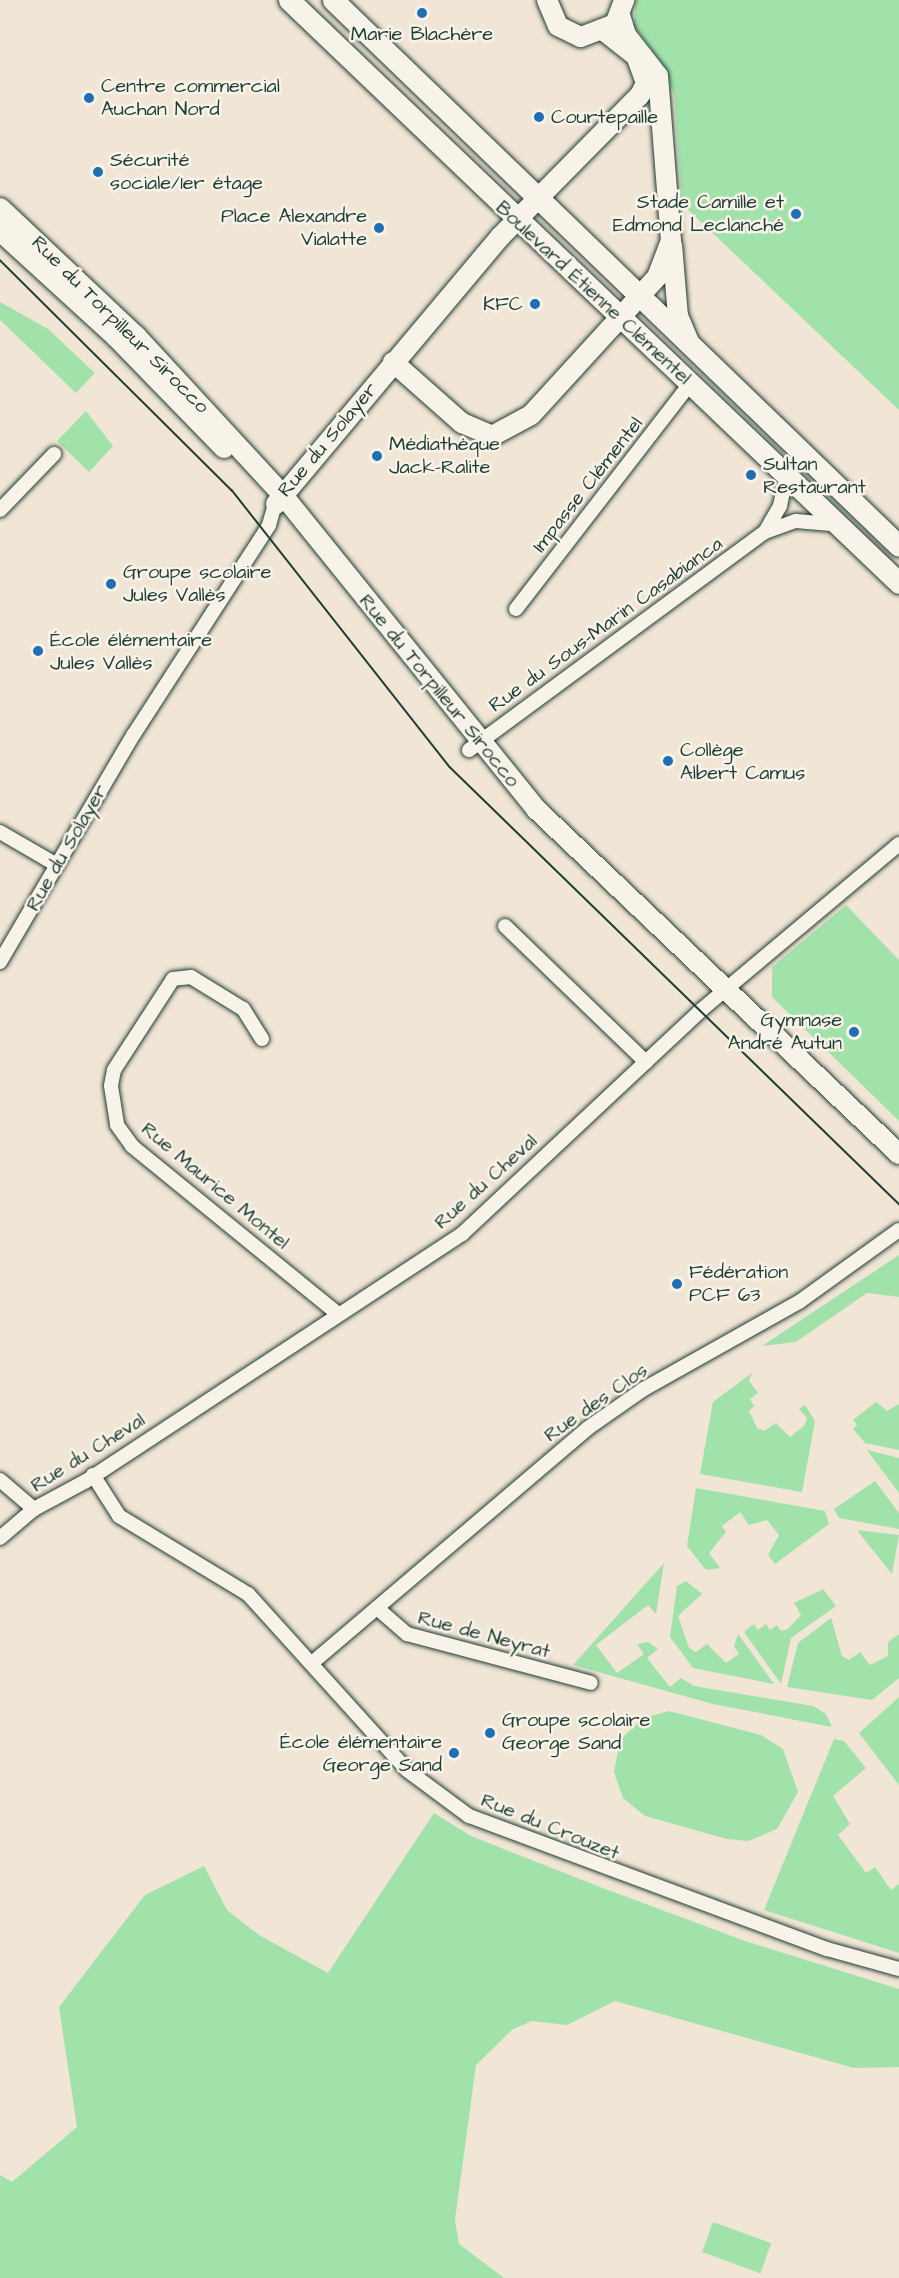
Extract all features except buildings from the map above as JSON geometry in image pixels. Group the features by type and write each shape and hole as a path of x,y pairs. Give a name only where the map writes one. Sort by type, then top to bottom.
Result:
{"main road":[{"name":"Boulevard Étienne Clémentel","path":"289,0 622,316 834,524 899,584"},
{"name":"Boulevard Étienne Clémentel","path":"333,0 899,546"}],"street":[{"path":"547,0 552,18 569,34 605,32 622,8"},
{"path":"622,8 626,35 658,76 678,316 692,347"},
{"name":"Rue du Solayer","path":"0,962 57,865 269,525 279,499 393,362 519,220 633,104 646,83 643,70 621,41 605,32"},
{"path":"633,104 652,109 662,133"},
{"name":"Rue du Torpilleur Sirocco","path":"0,208 136,336 279,499 474,747 899,1169"},
{"name":"Rue du Torpilleur Sirocco","path":"0,231 116,337 279,499"},
{"path":"393,362 462,423 492,436 531,415 641,298 657,278 671,241"},
{"name":"Impasse Clémentel","path":"516,609 690,384"},
{"path":"0,510 54,454"},
{"name":"Rue du Sous-Marin Casabianca","path":"765,532 780,506 786,477"},
{"name":"Rue du Sous-Marin Casabianca","path":"474,747 765,532 796,521 834,524"},
{"path":"0,832 57,865"},
{"name":"Rue du Cheval","path":"0,1538 34,1509 93,1475 462,1234 723,993 899,844"},
{"path":"505,926 646,1062"},
{"name":"Rue Maurice Montel","path":"262,1040 243,1009 191,977 173,979 114,1070 111,1086 117,1125 132,1146 338,1314"},
{"name":"Rue du Torpilleur Sirocco","path":"723,993 899,1154"},
{"name":"Rue des Clos","path":"312,1663 588,1428 644,1389 799,1302 899,1230"},
{"name":"Rue du Crouzet","path":"93,1475 119,1516 248,1594 407,1770 469,1816 685,1898 899,1970"},
{"path":"0,1480 34,1509"},
{"name":"Rue de Neyrat","path":"377,1608 407,1634 591,1683"}],"green space":[{"name":"Stade Camille et Edmond Leclanché","path":"636,0 899,0 899,410 682,204 674,94 661,62 634,26"},
{"path":"0,302 48,329 95,373 76,393 0,320"},
{"path":"86,411 113,446 89,472 57,441"},
{"path":"846,905 899,960 899,1121 772,997 772,967"},
{"path":"899,1255 899,1297 867,1293 796,1342 762,1346"},
{"path":"752,1373 749,1381 758,1393 750,1399 754,1406 749,1411 757,1428 764,1431 776,1423 790,1437 804,1426 807,1418 799,1409 805,1405 815,1421 802,1492 700,1474 713,1402"},
{"path":"876,1402 887,1411 899,1404 899,1450 865,1443 853,1429 857,1425 853,1420"},
{"path":"867,1450 899,1458 899,1493"},
{"path":"875,1481 899,1513 899,1529 839,1518 834,1509"},
{"path":"696,1488 825,1511 829,1524 775,1564 768,1555 779,1535 767,1520 749,1525 740,1512 722,1526 726,1532 709,1553 720,1568 706,1570 687,1546"},
{"path":"857,1530 899,1535 892,1574 871,1548"},
{"path":"664,1563 656,1614 648,1605 596,1645 617,1673 644,1654 637,1644 648,1642 658,1649 647,1658 670,1687 681,1678 694,1686 813,1706 826,1714 832,1727 713,1704 573,1665"},
{"path":"686,1581 702,1594 678,1616 689,1648 696,1652 707,1644 726,1663 739,1654 734,1646 738,1634 774,1684 693,1668 670,1637 677,1586"},
{"path":"823,1589 836,1606 791,1638 781,1684 744,1632 754,1624 758,1630 766,1624 770,1630 777,1625 781,1631 788,1629 801,1615 794,1603"},
{"path":"831,1618 842,1656 849,1660 860,1652 870,1665 888,1656 888,1642 899,1634 899,1678 872,1700 787,1687 798,1643"},
{"path":"899,1697 899,1785 859,1733"},
{"path":"669,1711 761,1735 783,1749 798,1792 777,1829 748,1841 727,1839 645,1816 623,1798 614,1772 620,1740 643,1718"},
{"path":"834,1739 844,1741 866,1768 833,1796 850,1824 838,1835 866,1873 875,1867 891,1890 899,1884 899,1953 764,1910"},
{"path":"434,1813 471,1836 600,1887 745,1941 899,1989 899,2067 854,2068 615,2001 567,2025 532,2021 513,2029 476,2065 455,2220 459,2244 504,2278 0,2278 0,2175 12,2182 77,2127 59,2007 145,1895 204,1866 227,1910 259,1935 328,1973"},
{"path":"713,2222 771,2243 760,2273 702,2252"}],"tram line":[{"path":"0,260 232,490 450,767 899,1204"}],"place":[{"name":"Marie Blachère","path":"422,13"},
{"name":"Centre commercial Auchan Nord","path":"89,98"},
{"name":"Courtepaille","path":"539,117"},
{"name":"Sécurité sociale/1er étage","path":"98,172"},
{"name":"Stade Camille et Edmond Leclanché","path":"796,214"},
{"name":"Place Alexandre Vialatte","path":"379,228"},
{"name":"KFC","path":"535,304"},
{"name":"Médiathèque Jack-Ralite","path":"377,456"},
{"name":"Sultan Restaurant","path":"751,475"},
{"name":"Groupe scolaire Jules Vallès","path":"111,584"},
{"name":"École élémentaire Jules Vallès","path":"38,651"},
{"name":"Collège Albert Camus","path":"668,761"},
{"name":"Gymnase André Autun","path":"854,1032"},
{"name":"Fédération PCF 63","path":"677,1284"},
{"name":"Groupe scolaire George Sand","path":"490,1733"},
{"name":"École élémentaire George Sand","path":"454,1753"}]}
